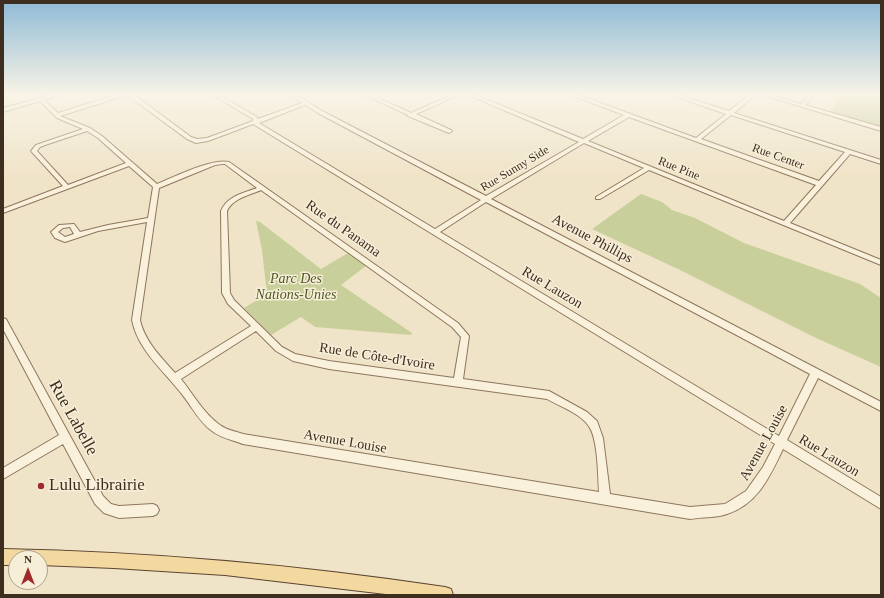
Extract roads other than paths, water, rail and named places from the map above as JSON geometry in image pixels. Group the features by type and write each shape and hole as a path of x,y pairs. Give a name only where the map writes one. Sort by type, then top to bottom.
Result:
{"main road":[{"path":"3,556 227,566 324,577 445,595"}],"street":[{"path":"72,122 88,129 100,138 156,187"},
{"path":"167,122 189,138 196,141 208,139 253,122"},
{"name":"Rue Lauzon","path":"255,122 255,124 881,503"},
{"name":"Avenue Phillips","path":"339,122 816,372 881,408"},
{"path":"427,122 449,131"},
{"name":"Rue Pine","path":"536,122 881,263"},
{"name":"Rue Sunny Side","path":"435,232 486,199 616,122"},
{"name":"Rue Center","path":"647,122 820,184"},
{"path":"697,140 720,122"},
{"path":"755,122 881,162"},
{"path":"856,122 881,129"},
{"path":"67,188 34,151 38,146 88,129"},
{"path":"785,224 848,152"},
{"name":"Rue du Panama","path":"156,187 213,164 222,162 228,163 455,325 465,336 458,383"},
{"path":"3,211 129,164"},
{"path":"598,198 648,168"},
{"name":"Avenue Louise","path":"156,187 136,320 137,326 154,355 175,378 213,426 225,433 243,439 690,513 726,508 750,495 767,471 816,372"},
{"name":"Rue de Côte-d'Ivoire","path":"262,188 231,202 226,206 224,211 226,293 231,302 279,350 293,357 329,365 549,395 572,408 593,424 598,434 605,499"},
{"path":"78,234 108,226 152,219"},
{"name":"Rue Labelle","path":"3,321 99,500 108,508 119,512 153,510"},
{"path":"175,378 256,327"},
{"path":"3,474 65,437"}],"place":[{"name":"Lulu Librairie","path":"41,486"}],"park label":[{"name":"Parc Des Nations-Unies","path":"296,288"}]}
